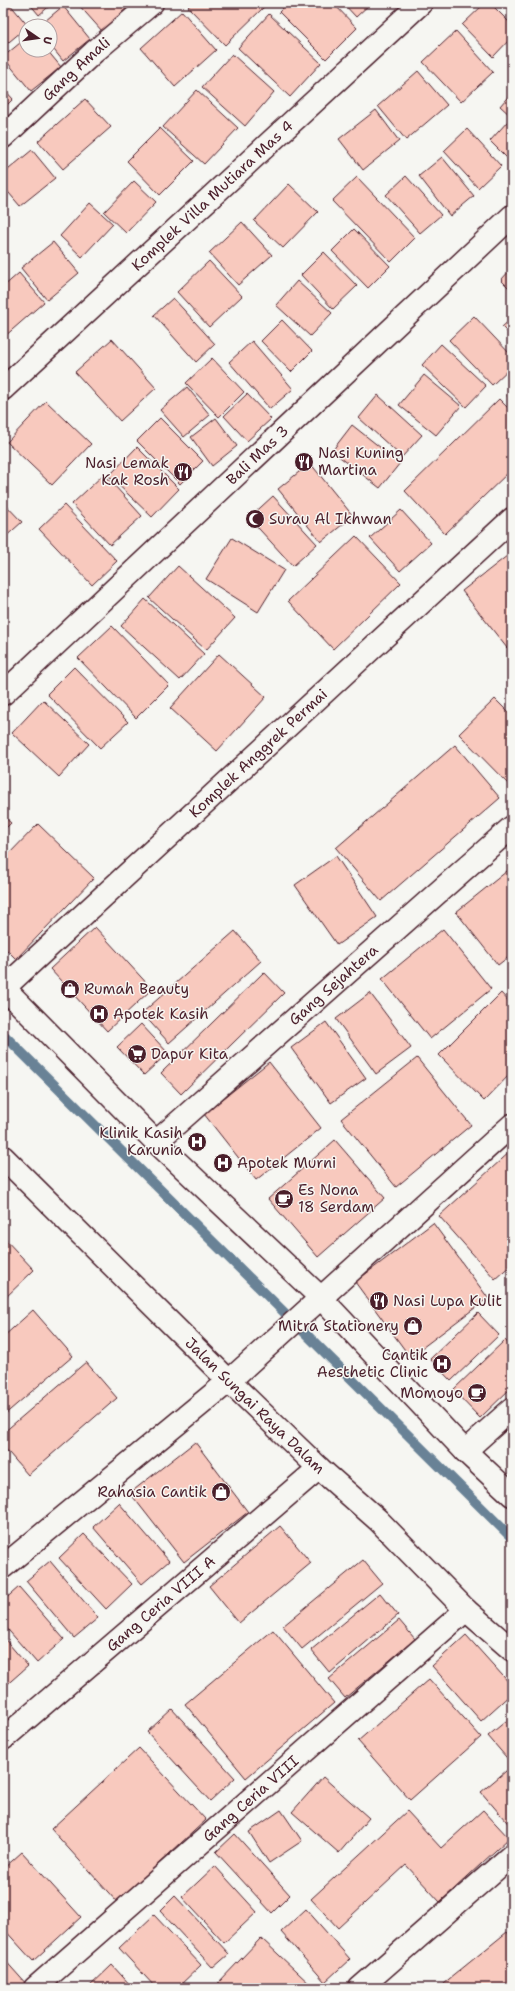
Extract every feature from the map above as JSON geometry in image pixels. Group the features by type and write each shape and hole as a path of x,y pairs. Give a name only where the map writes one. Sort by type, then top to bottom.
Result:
{"street":[{"name":"Gang Amali","path":"3,137 94,52 152,3"},
{"name":"Komplek Villa Mutiara Mas 4","path":"3,389 421,3"},
{"name":"Bali Mas 3","path":"3,694 512,216"},
{"name":"Komplek Anggrek Permai","path":"3,988 512,519"},
{"name":"Gang Sejahtera","path":"156,1142 512,827"},
{"path":"3,988 156,1142 320,1297 465,1451 512,1495"},
{"path":"3,1567 229,1381 320,1297 512,1125"},
{"name":"Jalan Sungai Raya Dalam","path":"3,1157 229,1381 319,1468 378,1520 466,1610 512,1650"},
{"path":"465,1451 512,1409"},
{"name":"Gang Ceria VIII A","path":"3,1739 319,1468"},
{"name":"Gang Ceria VIII","path":"35,1988 466,1610"},
{"path":"360,1988 512,1856"}],"building":[{"path":"3,3 9,3 21,18 18,18 18,34 3,47"},
{"path":"29,3 53,3 39,15"},
{"path":"77,3 132,3 102,31"},
{"path":"192,3 263,3 265,6 225,45 188,7"},
{"path":"288,3 333,3 357,28 326,59 279,12"},
{"path":"343,3 371,3 356,17"},
{"path":"485,3 490,3 512,25 512,37 493,57 462,25"},
{"path":"63,6 90,39 63,61 58,55 58,18 49,18"},
{"path":"182,11 216,50 175,87 141,48"},
{"path":"269,14 321,63 290,97 238,48"},
{"path":"456,31 493,72 461,102 423,62"},
{"path":"18,45 18,58 54,58 61,67 31,91 3,57"},
{"path":"232,54 274,92 245,126 202,87"},
{"path":"418,71 447,105 406,140 378,106"},
{"path":"3,88 13,99 3,109"},
{"path":"197,90 238,128 204,164 163,127"},
{"path":"512,92 512,117 500,106"},
{"path":"85,99 111,127 63,169 38,141"},
{"path":"376,110 399,141 363,170 339,139"},
{"path":"508,121 512,125 512,163 490,141"},
{"path":"160,128 194,161 160,195 127,161"},
{"path":"467,129 501,166 478,188 444,151"},
{"path":"32,150 55,178 20,206 3,186 3,174"},
{"path":"442,157 474,196 450,216 419,176"},
{"path":"406,176 441,215 420,233 386,195"},
{"path":"357,177 415,238 391,262 332,201"},
{"path":"134,181 156,202 126,233 104,212"},
{"path":"289,184 318,212 283,248 254,221"},
{"path":"90,203 113,224 82,257 60,236"},
{"path":"242,222 272,255 238,285 209,253"},
{"path":"354,229 390,266 368,288 332,251"},
{"path":"53,242 79,273 47,300 21,268"},
{"path":"324,252 357,286 333,309 301,275"},
{"path":"209,261 242,296 209,327 177,292"},
{"path":"512,268 512,291 501,280"},
{"path":"19,273 44,302 4,337 3,287"},
{"path":"297,281 332,313 310,336 276,305"},
{"path":"173,298 215,344 196,362 154,315"},
{"path":"474,316 512,356 512,366 492,385 449,340"},
{"path":"512,318 512,337 502,327"},
{"path":"282,320 312,351 291,372 261,341"},
{"path":"112,339 156,388 120,421 75,372"},
{"path":"252,341 293,389 270,409 229,362"},
{"path":"441,344 486,386 466,407 422,365"},
{"path":"212,358 244,392 219,417 186,383"},
{"path":"424,375 461,406 436,435 399,405"},
{"path":"187,387 210,415 184,437 160,410"},
{"path":"512,390 512,401 507,396"},
{"path":"247,394 271,419 247,441 224,416"},
{"path":"378,395 422,435 402,457 359,418"},
{"path":"499,399 512,412 512,469 445,534 405,491"},
{"path":"46,401 91,444 52,485 7,442"},
{"path":"160,418 203,461 180,484 137,441"},
{"path":"216,418 237,446 212,466 191,437"},
{"path":"352,425 400,463 380,488 332,451"},
{"path":"137,447 179,489 152,517 109,476"},
{"path":"310,463 353,516 321,542 278,489"},
{"path":"104,474 142,516 110,545 72,504"},
{"path":"273,496 317,544 293,566 249,518"},
{"path":"3,502 22,522 3,539"},
{"path":"64,505 117,561 92,585 39,529"},
{"path":"401,510 431,543 400,571 370,538"},
{"path":"356,536 401,583 333,649 288,601"},
{"path":"232,538 284,570 258,612 206,579"},
{"path":"512,552 512,644 507,648 462,591"},
{"path":"178,566 235,618 206,650 149,598"},
{"path":"145,599 204,654 180,680 121,626"},
{"path":"112,626 169,685 136,718 78,658"},
{"path":"219,654 266,697 217,751 170,708"},
{"path":"74,667 128,722 100,748 47,694"},
{"path":"495,699 512,716 512,788 459,734"},
{"path":"43,700 89,744 59,777 12,733"},
{"path":"455,745 500,798 381,901 336,848"},
{"path":"3,816 11,823 3,831"},
{"path":"38,824 94,878 16,959 3,946 3,860"},
{"path":"336,856 377,917 337,945 295,885"},
{"path":"512,867 512,954 498,965 456,912"},
{"path":"95,927 152,989 107,1031 50,969"},
{"path":"443,929 491,989 430,1039 382,979"},
{"path":"235,931 261,961 169,1043 142,1013"},
{"path":"264,972 284,993 181,1094 161,1073"},
{"path":"370,993 411,1048 376,1074 336,1019"},
{"path":"501,993 512,1005 512,1072 484,1101 439,1055"},
{"path":"326,1022 366,1078 331,1103 291,1048"},
{"path":"141,1024 168,1053 144,1075 117,1047"},
{"path":"417,1058 471,1125 396,1187 341,1119"},
{"path":"269,1062 321,1128 256,1180 204,1114"},
{"path":"335,1140 385,1198 318,1257 268,1199"},
{"path":"512,1150 512,1264 495,1279 439,1216"},
{"path":"433,1223 488,1298 410,1357 355,1282"},
{"path":"3,1237 34,1270 3,1300"},
{"path":"33,1310 73,1356 3,1416 3,1337"},
{"path":"478,1313 499,1335 451,1381 430,1359"},
{"path":"505,1340 512,1348 512,1387 480,1418 453,1390"},
{"path":"86,1362 117,1398 28,1475 3,1446 3,1433"},
{"path":"195,1442 248,1512 184,1562 130,1493"},
{"path":"119,1503 169,1561 142,1584 93,1527"},
{"path":"280,1526 311,1563 239,1623 209,1586"},
{"path":"84,1534 132,1584 106,1609 59,1558"},
{"path":"363,1560 382,1583 302,1649 283,1626"},
{"path":"50,1561 98,1618 74,1638 26,1581"},
{"path":"19,1587 64,1639 37,1663 3,1624 3,1601"},
{"path":"380,1593 398,1615 330,1673 311,1650"},
{"path":"399,1620 415,1639 345,1698 329,1679"},
{"path":"273,1630 334,1703 246,1778 185,1704"},
{"path":"466,1635 512,1686 512,1693 481,1721 432,1666"},
{"path":"3,1637 28,1666 3,1688"},
{"path":"429,1679 481,1737 410,1800 358,1741"},
{"path":"172,1709 235,1778 210,1801 147,1732"},
{"path":"512,1716 512,1764 488,1736"},
{"path":"139,1748 206,1820 117,1902 51,1829"},
{"path":"512,1766 512,1828 481,1792"},
{"path":"323,1777 369,1818 339,1853 292,1812"},
{"path":"281,1810 302,1841 269,1863 249,1832"},
{"path":"483,1810 509,1838 440,1902 406,1865 338,1928 311,1899 407,1811 441,1848"},
{"path":"235,1834 290,1895 272,1913 216,1852"},
{"path":"22,1852 81,1917 33,1961 3,1928 3,1869"},
{"path":"215,1866 257,1912 224,1943 182,1897"},
{"path":"175,1896 229,1954 213,1968 160,1911"},
{"path":"306,1909 350,1959 325,1982 281,1932"},
{"path":"154,1915 201,1965 177,1988 156,1988 119,1948"},
{"path":"507,1932 512,1938 512,1988 438,1988"},
{"path":"261,1938 314,1988 223,1988 218,1983"},
{"path":"3,1958 28,1986 27,1988 3,1988"},
{"path":"112,1965 133,1988 88,1988"}],"waterway":[{"path":"3,1034 512,1538"}],"place":[{"name":"Nasi Kuning Martina","path":"304,462"},
{"name":"Nasi Lemak Kak Rosh","path":"183,472"},
{"name":"Surau Al Ikhwan","path":"255,519"},
{"name":"Rumah Beauty","path":"70,989"},
{"name":"Apotek Kasih","path":"99,1014"},
{"name":"Dapur Kita","path":"137,1054"},
{"name":"Klinik Kasih Karunia","path":"197,1142"},
{"name":"Apotek Murni","path":"223,1163"},
{"name":"Es Nona 18 Serdam","path":"284,1199"},
{"name":"Nasi Lupa Kulit","path":"379,1301"},
{"name":"Mitra Stationery","path":"413,1326"},
{"name":"Cantik Aesthetic Clinic","path":"442,1364"},
{"name":"Momoyo","path":"477,1393"},
{"name":"Rahasia Cantik","path":"221,1492"}]}
